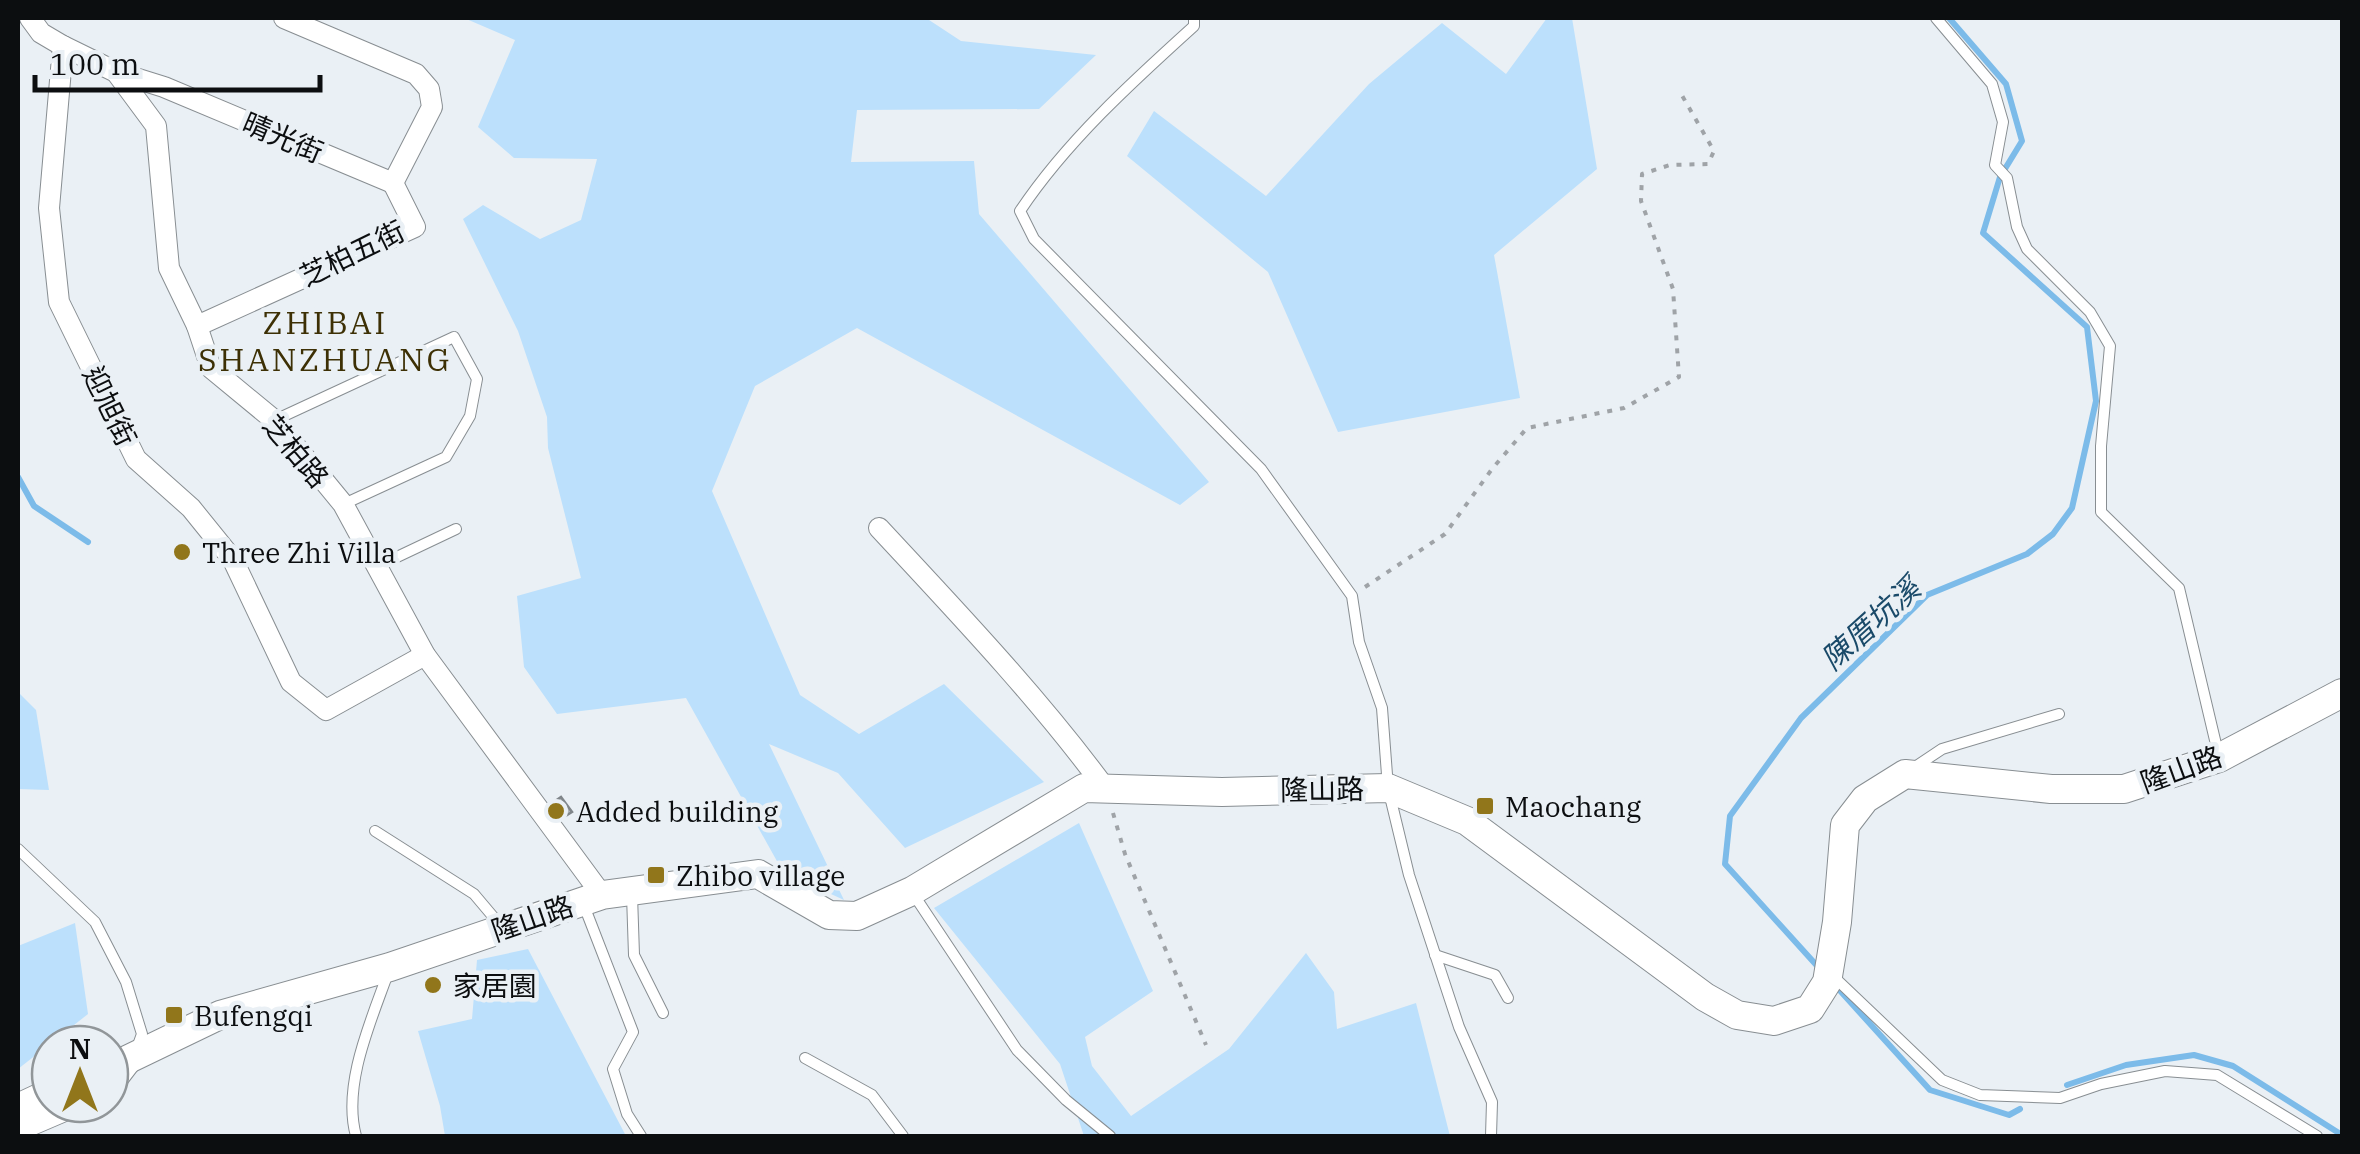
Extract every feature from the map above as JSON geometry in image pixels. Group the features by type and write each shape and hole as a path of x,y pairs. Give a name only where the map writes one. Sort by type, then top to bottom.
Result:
{"street":[{"name":"芝柏路","path":"30,18 41,32 63,46 116,72 156,126 169,268 211,368 274,420 343,504 425,655 592,898"},
{"path":"284,18 416,74 429,89 432,107 394,183"},
{"name":"迎旭街","path":"63,46 49,208 59,302 136,460 191,508 233,560 291,682 326,710 425,655"},
{"name":"晴光街","path":"116,72 164,87 394,183"},
{"name":"芝柏五街","path":"196,326 415,227 394,183"},
{"path":"879,528 991,648 1105,788"},
{"name":"隆山路","path":"1905,774 2050,790 2124,790 2220,758 2342,693"},
{"path":"1828,976 1845,825 1866,798 1905,774"},
{"name":"隆山路","path":"130,1059 220,1014 390,968 592,898 758,874 828,915 857,916 912,892 1084,788 1222,792 1388,788 1467,821 1705,997 1737,1014 1774,1022 1810,1008 1828,976"}],"lane":[{"path":"1194,18 1194,26 1143,72 1040,182 1020,211 1034,239 1261,469 1352,596 1359,642 1382,708 1388,788 1409,875 1458,1028 1492,1102 1491,1136"},
{"path":"1936,18 1992,84 2003,122 1996,165 2007,178 2017,227 2027,250 2090,312 2110,346 2101,446 2101,512 2179,588 2220,758"},
{"path":"274,420 454,337 477,379 470,416 446,456 343,504"},
{"path":"377,567 456,528"},
{"path":"1905,774 1942,749 2059,714"},
{"path":"375,832 474,894 503,929"},
{"path":"18,849 96,922 126,982 142,1034 130,1051"},
{"path":"632,891 634,956 663,1013"},
{"path":"912,892 1018,1050 1066,1100 1110,1136"},
{"path":"592,898 633,1032 612,1069 627,1114 641,1136"},
{"path":"1435,954 1495,976 1508,998"},
{"path":"356,1136 352,1122 360,1050 390,968"},
{"path":"1828,976 1942,1080 1980,1095 2060,1098 2101,1084 2166,1071 2217,1075 2317,1136"},
{"path":"805,1058 872,1095 903,1136"}],"path":[{"path":"1352,596 1445,534 1527,428 1624,408 1679,377 1673,289 1641,201 1642,174 1670,165 1708,164 1714,151 1680,92"},
{"path":"1105,788 1125,854 1206,1045"}],"shaded area":[{"path":"464,18 926,18 961,41 1096,55 1039,109 857,110 851,162 974,161 979,214 1209,482 1180,505 857,328 755,386 712,491 800,695 859,734 944,684 1044,782 905,848 838,773 769,744 844,900 783,872 686,698 557,714 524,667 517,596 581,578 548,448 547,417 518,331 463,219 483,205 540,239 581,220 597,159 514,158 478,127 515,40"},
{"path":"1547,18 1572,18 1597,169 1494,255 1520,398 1338,432 1268,272 1127,156 1154,111 1266,196 1369,84 1442,23 1506,74"},
{"path":"18,692 36,710 49,790 18,789"},
{"path":"1079,823 1153,991 1085,1037 1092,1066 1131,1116 1229,1049 1306,953 1334,992 1337,1029 1416,1003 1450,1136 1084,1136 1060,1064 934,908"},
{"path":"75,923 88,1014 75,1024 30,1024 30,1060 18,1069 18,946"},
{"path":"528,949 626,1136 445,1136 418,1031 472,1019 477,960"}],"building":[{"name":"Added building","path":"561,797 572,812 551,825 541,811"}],"waterway":[{"name":"陳厝坑溪","path":"1819,968 1725,864 1730,816 1801,718 1927,595 2027,554 2053,534 2072,508 2096,401 2087,327 1983,233 2000,177 2022,141 2006,84 1949,18"},
{"path":"18,477 34,506 88,542"},
{"name":"陳厝坑溪","path":"1834,984 1930,1090 2009,1115 2020,1109"},
{"name":"陳厝坑溪","path":"2067,1085 2126,1065 2194,1055 2233,1066 2342,1135"}],"place":[{"name":"Three Zhi Villa","path":"182,552"},
{"name":"Maochang","path":"1485,806"},
{"name":"Added building","path":"556,811"},
{"name":"Zhibo village","path":"656,875"},
{"name":"家居園","path":"433,985"},
{"name":"Bufengqi","path":"174,1015"}],"district":[{"name":"ZHIBAI SHANZHUANG","path":"325,340"}]}
